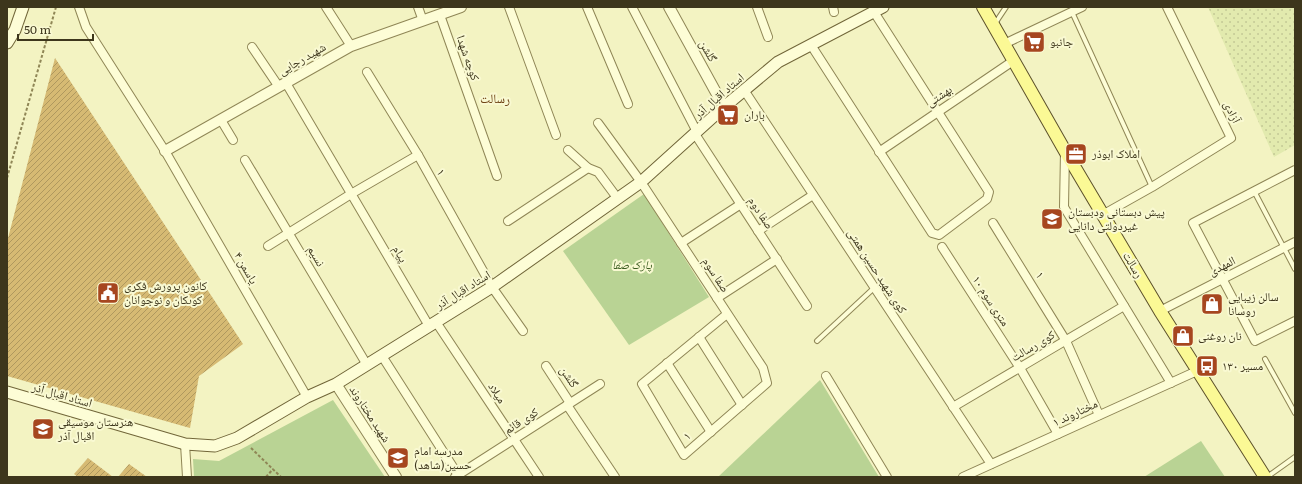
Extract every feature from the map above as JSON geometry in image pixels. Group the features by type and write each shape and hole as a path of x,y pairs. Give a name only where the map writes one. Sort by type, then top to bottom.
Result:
{"main road":[{"path":"7,43 15,30 23,7"},
{"name":"رسالت","path":"983,7 1065,151 1104,214 1160,311 1266,477"},
{"name":"استاد اقبال آذر","path":"7,392 185,444 215,446 237,438 307,397 336,384 492,287 641,182 724,107 778,62 878,9"}],"street":[{"name":"یاسمن ۴","path":"79,7 86,27 165,151 307,397"},
{"path":"326,7 351,46"},
{"path":"418,7 423,21"},
{"name":"شهید رجایی","path":"165,151 351,46 460,7"},
{"path":"509,7 556,134"},
{"path":"587,7 628,104"},
{"name":"صفا دوم","path":"632,7 696,133 807,306"},
{"name":"گلشن","path":"669,7 724,107"},
{"path":"757,7 768,37"},
{"path":"1004,44 1082,7"},
{"name":"آزادی","path":"1104,214 1152,187 1231,138 1167,7"},
{"path":"811,45 932,234 939,235 987,199 989,192 939,112 878,9"},
{"name":"کوچه شهدا","path":"440,15 497,176"},
{"name":"پیام","path":"252,47 283,85 432,324"},
{"name":"بهشتی","path":"879,152 1013,61"},
{"name":"۱","path":"367,72 418,155 492,287"},
{"name":"کوی شهید حسین همتی","path":"744,90 991,464"},
{"path":"221,120 233,140"},
{"name":"صفا سوم","path":"598,123 641,182 763,368 767,383"},
{"path":"568,150 588,168 598,172 618,199"},
{"path":"1065,151 1064,207 1171,383"},
{"path":"268,246 351,194 418,155"},
{"name":"نسیم","path":"245,160 367,365"},
{"path":"508,221 588,168"},
{"path":"1295,170 1193,223 1255,341 1295,321"},
{"path":"758,231 813,195"},
{"path":"681,244 741,204"},
{"name":"۱","path":"993,223 1066,341 1099,415"},
{"name":"المهدی","path":"1160,311 1295,242"},
{"name":"۱۰ متری سوم","path":"942,247 1020,368 1058,434"},
{"path":"717,298 777,258"},
{"path":"492,287 523,331"},
{"name":"کوی رسالت","path":"953,407 1124,306"},
{"path":"710,432 667,363 727,314"},
{"name":"میلاد","path":"432,324 539,477"},
{"path":"699,337 742,405"},
{"path":"382,356 456,476"},
{"name":"۱","path":"667,363 642,384 684,455 767,383"},
{"name":"گلشن","path":"546,366 615,477"},
{"name":"مختاروند ۱","path":"963,477 1197,370"},
{"path":"826,376 887,477"},
{"name":"شهید مختاروند","path":"336,384 396,477"},
{"name":"کوی قائم","path":"456,476 600,384"},
{"path":"185,444 187,477"}],"lane":[{"path":"993,26 1006,7"},
{"path":"1072,12 1152,187"},
{"path":"1254,191 1295,269"},
{"path":"817,341 874,288"},
{"path":"1265,359 1295,413"},
{"path":"1266,477 1295,457"}],"path":[{"path":"7,178 56,7"},
{"path":"251,448 281,477"},
{"path":"266,477 273,469"}],"green space":[{"path":"1208,7 1295,7 1295,145 1274,157"},
{"name":"پارک صفا","path":"644,194 709,297 629,345 563,251"},
{"path":"820,380 879,477 718,477"},
{"path":"333,400 385,477 194,477 193,459 219,461"},
{"path":"1201,441 1225,477 1144,477"}],"building":[{"name":"کانون پرورش فکرى کوىکان و نوجوانان","path":"55,58 243,344 199,376 190,428 7,376 7,242"},
{"path":"88,458 113,477 78,477 74,474"},
{"path":"129,464 147,477 118,477"}],"place":[{"name":"جانبو","path":"1034,42"},
{"name":"باران","path":"728,115"},
{"name":"املاک ابوذر","path":"1076,154"},
{"name":"پیش دبستانی ودبستان غیردولتی دانایی","path":"1052,219"},
{"name":"کانون پرورش فکرى کوىکان و نوجوانان","path":"108,293"},
{"name":"سالن زیبایی روسانا","path":"1212,304"},
{"name":"نان روغنی","path":"1183,336"},
{"name":"مسیر ۱۳۰","path":"1207,366"},
{"name":"هنرستان موسیقی اقبال آذر","path":"43,429"},
{"name":"مدرسه امام حسین(شاهد)","path":"398,458"}],"district":[{"name":"رسالت","path":"495,98"}]}
